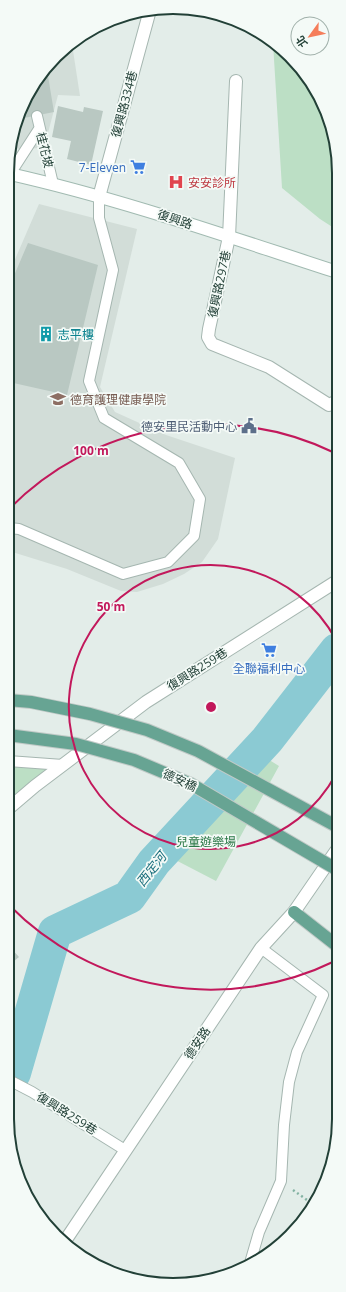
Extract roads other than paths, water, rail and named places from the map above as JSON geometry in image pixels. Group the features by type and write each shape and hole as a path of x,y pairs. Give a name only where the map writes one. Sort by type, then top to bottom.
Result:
{"main road":[{"path":"14,701 31,702 90,714 147,730 198,752 332,824"},
{"name":"德安橋","path":"14,736 76,744 134,760 191,784 332,867"},
{"path":"294,912 332,942"}],"street":[{"name":"復興路334巷","path":"99,197 148,16"},
{"name":"復興路297巷","path":"236,81 229,237 208,337 212,344 270,367 329,405 332,404"},
{"name":"復興路","path":"14,175 53,184 176,219 332,270"},
{"name":"復興路259巷","path":"14,804 35,786 146,702 332,584"},
{"name":"德安路","path":"67,1238 261,948 294,912 332,857"}],"lane":[{"name":"桂花坡","path":"37,116 53,184"},
{"path":"14,168 40,129"},
{"path":"14,528 19,529 123,574 168,562 194,536 200,498 178,463 104,418 89,381 113,270 98,218 99,197"},
{"path":"14,761 63,765"},
{"path":"252,1257 259,1232 281,1181 284,1125 289,1082 297,1052 323,995 261,948"},
{"name":"復興路259巷","path":"14,1083 32,1092 125,1150"}],"waterway":[{"name":"西定河","path":"14,1073 55,932 129,897 154,862 267,740 332,656"}],"place":[{"name":"7-Eleven","path":"138,167"},
{"name":"安安診所","path":"176,182"},
{"name":"志平樓","path":"46,334"},
{"name":"德育護理健康學院","path":"58,399"},
{"name":"德安里民活動中心","path":"249,426"},
{"name":"全聯福利中心","path":"269,650"}],"park label":[{"name":"兒童遊樂場","path":"206,841"}]}
